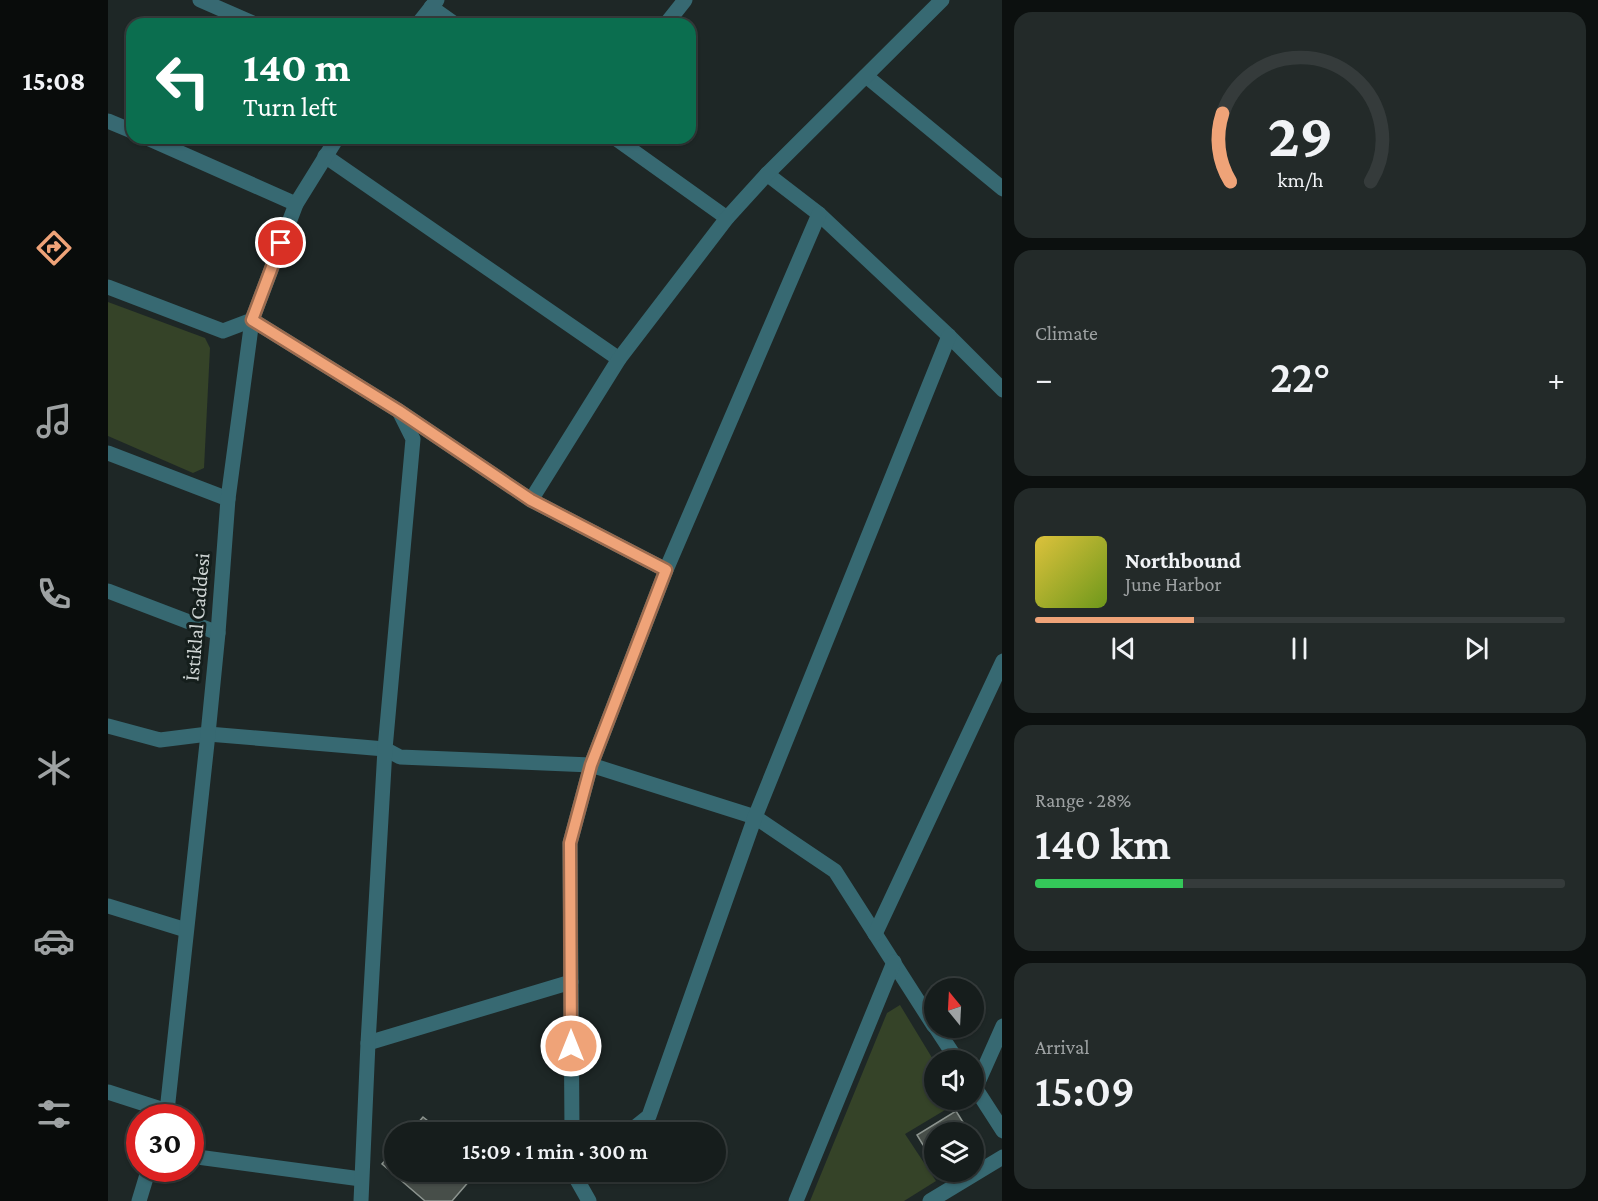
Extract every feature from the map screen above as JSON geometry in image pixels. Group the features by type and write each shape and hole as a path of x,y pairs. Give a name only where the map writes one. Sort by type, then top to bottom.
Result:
{"street":[{"path":"200,0 241,18"},
{"path":"671,18 685,0"},
{"path":"531,500 619,358 727,218 767,174 942,0"},
{"path":"423,18 434,3 449,18"},
{"path":"866,76 1002,189"},
{"path":"108,121 126,129"},
{"path":"161,144 296,204"},
{"name":"İstiklal Caddesi","path":"167,1104 208,734 228,500 252,320 296,204 333,144"},
{"path":"623,144 727,218"},
{"path":"325,156 619,358"},
{"path":"767,174 819,214 949,336 1002,390"},
{"path":"572,1122 570,843 591,765 666,570 819,214"},
{"path":"108,287 223,331 252,320 399,411 531,500 666,570"},
{"path":"642,1122 649,1116 755,817 949,336"},
{"path":"361,1201 385,749 412,439 399,411"},
{"path":"108,453 228,500"},
{"path":"108,591 218,633"},
{"path":"875,934 1002,662"},
{"path":"108,726 160,740 208,734 385,749 400,757 591,765 755,817 835,871 924,1010"},
{"path":"108,906 186,930"},
{"path":"796,1201 894,962"},
{"path":"368,1043 571,982"},
{"path":"984,1066 1002,1026"},
{"path":"108,1092 140,1104"},
{"path":"984,1103 1002,1131"},
{"path":"930,1201 1002,1157"},
{"path":"204,1158 361,1179"},
{"path":"139,1201 145,1182"},
{"path":"578,1182 589,1201"}],"green space":[{"path":"108,302 205,338 210,348 204,468 193,473 108,436"},
{"path":"900,1005 927,1050 924,1050 924,1110 945,1110 905,1134 924,1163 924,1182 934,1182 904,1201 810,1201 887,1013"}],"building":[{"path":"956,1111 963,1122 938,1122"},
{"path":"423,1117 429,1122 419,1122"},
{"path":"924,1131 924,1147 917,1135"},
{"path":"403,1182 468,1182 452,1201 425,1201"}],"route":[{"path":"281,243 252,320 399,411 531,500 666,570 591,765 570,843 571,1046"}]}
